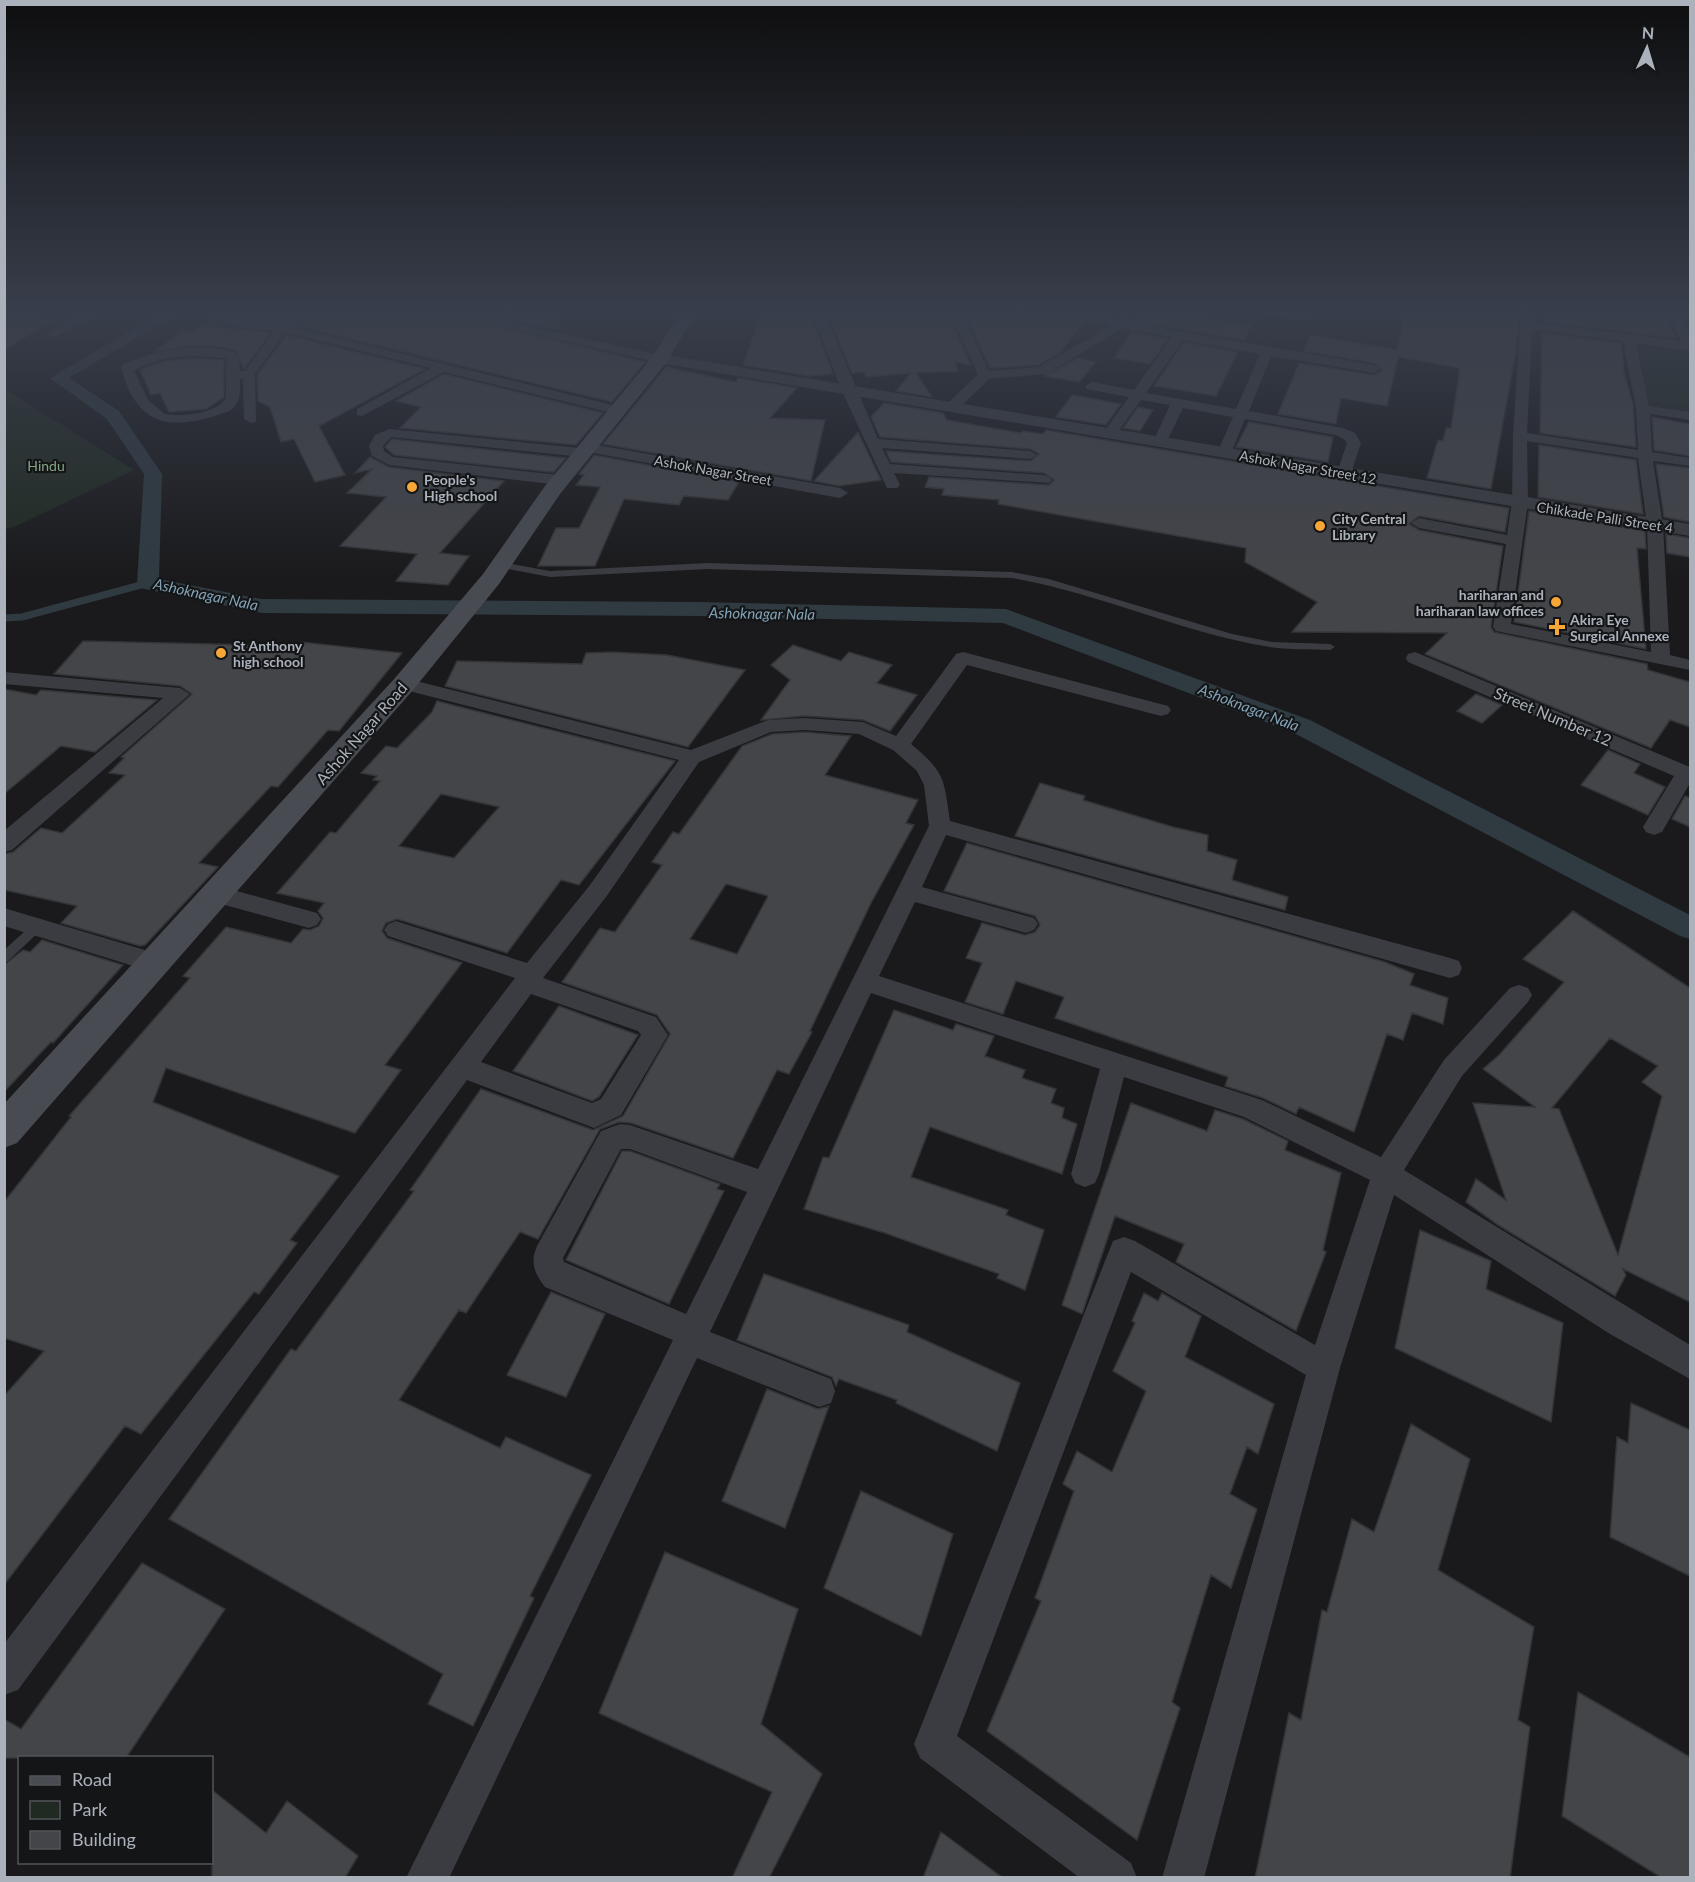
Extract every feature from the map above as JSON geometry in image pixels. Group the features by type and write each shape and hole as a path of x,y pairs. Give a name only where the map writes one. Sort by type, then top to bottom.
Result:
{"main road":[{"name":"Ashok Nagar Road","path":"4,1131 404,684 496,572 557,484 629,400"}],"street":[{"path":"140,400 160,417 166,418 190,417 228,406 232,400"},
{"path":"250,400 251,419"},
{"path":"362,412 384,400"},
{"path":"577,400 620,411"},
{"path":"853,400 892,485"},
{"name":"Ashok Nagar Street 12","path":"911,400 1520,502"},
{"path":"952,407 959,400"},
{"path":"1110,433 1134,400"},
{"path":"1162,400 1338,431 1350,436 1354,443 1344,473"},
{"path":"1224,453 1247,400"},
{"path":"1522,400 1520,502 1502,627 1690,665"},
{"path":"1641,400 1645,455 1655,525 1661,659"},
{"path":"1160,442 1178,403"},
{"path":"1643,409 1690,416"},
{"name":"Ashok Nagar Street","path":"557,484 389,461 377,453 376,446 380,438 389,434 584,450 840,493"},
{"path":"1520,436 1690,462"},
{"path":"873,443 1030,455"},
{"path":"384,466 511,479 524,486 557,484"},
{"path":"885,468 1044,480"},
{"name":"Chikkade Palli Street 4","path":"1520,502 1690,530"},
{"path":"1419,523 1514,541"},
{"path":"900,745 963,658 1161,710"},
{"name":"Street Number 12","path":"1415,658 1688,774"},
{"path":"4,678 180,694 4,844"},
{"path":"404,684 693,757"},
{"path":"4,1676 598,891 656,806 693,757 768,726 805,724 863,728 900,745 926,767 934,785 940,826 689,1336 427,1878"},
{"path":"1654,827 1688,774"},
{"path":"940,826 1450,968"},
{"path":"908,892 1026,924"},
{"path":"218,894 309,919"},
{"path":"4,917 156,963"},
{"path":"396,930 530,978 647,1024 655,1035 611,1107 594,1116 463,1067"},
{"path":"864,981 1252,1108 1386,1174 1621,1323 1690,1364"},
{"path":"1183,1878 1324,1368 1386,1174 1453,1068 1519,995"},
{"path":"1085,1174 1115,1063"},
{"path":"765,1185 630,1137 620,1136 611,1140 548,1256 549,1268 556,1276 819,1391"},
{"path":"1116,1878 934,1744 1124,1251 1324,1368"}],"lane":[{"path":"496,572 550,574 708,566 869,568 1012,575 1046,581 1240,638 1272,645 1330,647"},
{"path":"4,958 37,927"}],"green space":[{"name":"Hindu","path":"5,400 22,400 134,470 14,527 5,529"},
{"path":"1648,400 1690,400 1690,413 1649,407"}],"building":[{"path":"163,400 220,400 206,409 169,412"},
{"path":"368,400 319,426 345,475 315,482 294,439 281,442 270,407 258,401"},
{"path":"549,400 603,413 576,445 400,428 421,407 396,401"},
{"path":"639,400 786,400 770,418 825,420 811,481 603,444"},
{"path":"1068,400 1098,400 1121,404 1106,425 1056,417"},
{"path":"1284,400 1341,400 1336,424 1278,414"},
{"path":"1352,400 1388,400 1387,406"},
{"path":"1455,400 1507,400 1491,489 1427,478 1438,440 1443,441 1446,428 1451,428"},
{"path":"1541,400 1632,400 1636,447 1540,433"},
{"path":"884,403 943,413 947,420 1021,433 1022,431 1043,434 1046,430 1509,508 1505,532 1419,516 1409,524 1419,530 1503,546 1491,627 1494,632 1647,664 1648,670 1690,682 1690,727 1670,720 1651,748 1425,654 1447,633 1292,632 1317,602 1245,562 1246,548 998,504 999,500 942,495 944,489 925,487 929,477 1049,485 1054,480 1044,473 891,462 886,451 1030,461 1039,454 1030,449 880,437 871,417"},
{"path":"1138,407 1153,410 1140,431 1123,428"},
{"path":"1652,417 1690,424 1690,456 1654,450"},
{"path":"1249,422 1333,437 1328,462 1236,447"},
{"path":"858,432 881,480 839,486 814,481"},
{"path":"392,439 566,458 554,472 550,472 394,455 385,447"},
{"path":"1539,445 1636,460 1643,514 1538,497"},
{"path":"594,455 739,482 728,500 684,496 679,505 624,499 595,566 538,566 556,528 579,528 600,487 576,485 584,475 579,474"},
{"path":"370,457 389,467 504,481 440,553 469,556 448,585 396,581 417,554 340,546 386,497 347,493 372,469 355,473"},
{"path":"1656,464 1690,468 1690,522 1664,517"},
{"path":"1529,511 1645,531 1646,549 1637,548 1646,649 1514,622"},
{"path":"1666,534 1690,538 1690,557 1667,553"},
{"path":"83,641 298,646 301,642 402,653 339,731 328,730 278,787 271,786 199,863 218,867 145,945 140,946 61,923 77,906 4,890 4,854 13,852 41,828 62,833 125,775 109,773 124,758 121,757 192,694 180,686 54,674"},
{"path":"793,645 841,661 849,652 892,665 877,683 917,695 890,731 863,720 805,716 761,720 790,680 771,665"},
{"path":"586,653 667,655 745,670 688,747 445,686 457,661 582,664"},
{"path":"4,689 36,695 41,690 157,700 95,752 61,746 4,794"},
{"path":"1476,694 1502,705 1482,723 1457,711"},
{"path":"437,701 675,761 579,885 561,880 507,953 397,919 386,923 382,931 387,938 462,963 385,1065 401,1070 355,1133 166,1068 153,1102 339,1176 290,1240 297,1243 259,1294 254,1292 141,1434 125,1426 4,1585 4,1396 44,1351 4,1338 4,1202 71,1117 69,1116 190,978 183,976 226,927 291,943 303,929 310,930 319,926 323,918 318,911 324,903 277,893 330,832 336,833 380,781 373,780 377,776 361,773 386,746 397,748 432,712","holes":["441,794 499,807 454,858 399,846"]},
{"path":"805,732 851,736 825,775 918,800 906,823 914,825 871,903 810,1031 812,1032 789,1074 777,1070 733,1158 631,1123 619,1122 600,1129 538,1239 520,1232 466,1313 459,1310 399,1400 500,1448 506,1437 591,1475 530,1596 534,1598 473,1726 428,1704 443,1674 169,1519 291,1349 296,1351 414,1191 410,1190 481,1089 593,1130 623,1116 670,1034 657,1015 562,982 600,928 615,932 662,865 652,862 673,832 679,834 742,746 772,734","holes":["726,884 768,896 737,954 690,939"]},
{"path":"1608,750 1640,764 1634,773 1665,787 1648,815 1581,785"},
{"path":"1040,783 1085,796 1083,800 1208,835 1207,851 1237,860 1232,880 1288,897 1285,910 1015,836"},
{"path":"1685,796 1690,798 1690,827 1672,819"},
{"path":"967,843 1385,962 1414,974 1410,985 1448,998 1443,1024 1412,1013 1403,1040 1387,1034 1354,1132 1299,1107 1296,1114 1263,1098 1225,1086 1228,1077 1055,1018 1064,997 1016,981 1003,1014 965,1002 982,963 966,958 982,923 1025,935 1035,932 1040,925 1035,916 944,891"},
{"path":"1573,911 1690,988 1690,1302 1623,1269 1626,1275 1615,1296 1498,1225 1466,1202 1476,1179 1506,1200 1473,1103 1535,1107 1483,1069 1499,1055 1564,982 1523,959","holes":["1610,1038 1658,1066 1642,1082 1662,1096 1618,1255 1559,1109 1552,1108"]},
{"path":"42,940 123,965 53,1043 51,1042 4,1092 4,965 23,950 30,952"},
{"path":"559,1006 638,1035 599,1097 592,1101 513,1071"},
{"path":"894,1010 953,1030 956,1024 994,1036 985,1056 1025,1070 1022,1078 1056,1089 1051,1103 1064,1108 1062,1118 1077,1124 1062,1174 930,1127 911,1177 1008,1210 1006,1215 1044,1230 1025,1290 997,1278 999,1274 885,1233 804,1209 823,1157 829,1158"},
{"path":"1131,1103 1207,1131 1215,1110 1243,1119 1288,1141 1285,1150 1341,1173 1323,1250 1326,1252 1296,1331 1176,1262 1184,1244 1115,1216 1082,1314 1062,1305"},
{"path":"622,1151 630,1151 720,1184 717,1189 724,1191 669,1304 566,1260"},
{"path":"1420,1230 1491,1261 1486,1289 1563,1323 1551,1422 1395,1348"},
{"path":"764,1274 909,1325 907,1332 1020,1383 997,1451 896,1403 897,1400 839,1379 836,1386 832,1377 737,1340"},
{"path":"551,1292 605,1314 566,1397 507,1375"},
{"path":"1144,1293 1158,1301 1162,1293 1201,1316 1185,1357 1274,1404 1258,1454 1247,1447 1230,1494 1257,1509 1231,1588 1211,1575 1172,1702 1180,1708 1137,1840 987,1731 1041,1601 1035,1598 1074,1491 1063,1484 1077,1451 1112,1472 1146,1391 1113,1371 1135,1323 1132,1321"},
{"path":"767,1389 818,1409 829,1406 785,1528 722,1501"},
{"path":"1631,1403 1690,1430 1690,1576 1610,1537 1617,1437 1628,1443"},
{"path":"1411,1424 1470,1459 1438,1570 1534,1627 1518,1720 1530,1727 1510,1878 1255,1878 1289,1713 1301,1720 1322,1610 1327,1612 1352,1519 1374,1532"},
{"path":"861,1491 953,1534 921,1636 824,1588"},
{"path":"665,1552 798,1609 761,1724 822,1774 769,1878 732,1878 772,1792 599,1713"},
{"path":"142,1563 225,1609 127,1756 4,1758 4,1719 21,1729"},
{"path":"1578,1692 1690,1757 1690,1878 1662,1878 1562,1816"},
{"path":"213,1791 266,1833 287,1801 358,1856 345,1878 212,1878"},
{"path":"941,1832 1003,1878 923,1878"}],"waterway":[{"name":"Ashoknagar Nala","path":"90,400 113,415 153,474 148,583 261,606 699,609 1006,616 1301,726 1690,928"},
{"path":"4,618 22,617 148,583"}],"place":[{"name":"People's High school","path":"412,487"},
{"name":"City Central Library","path":"1320,526"},
{"name":"hariharan and hariharan law offices","path":"1556,602"},
{"name":"Akira Eye Surgical Annexe","path":"1557,627"},
{"name":"St Anthony high school","path":"221,653"}]}
